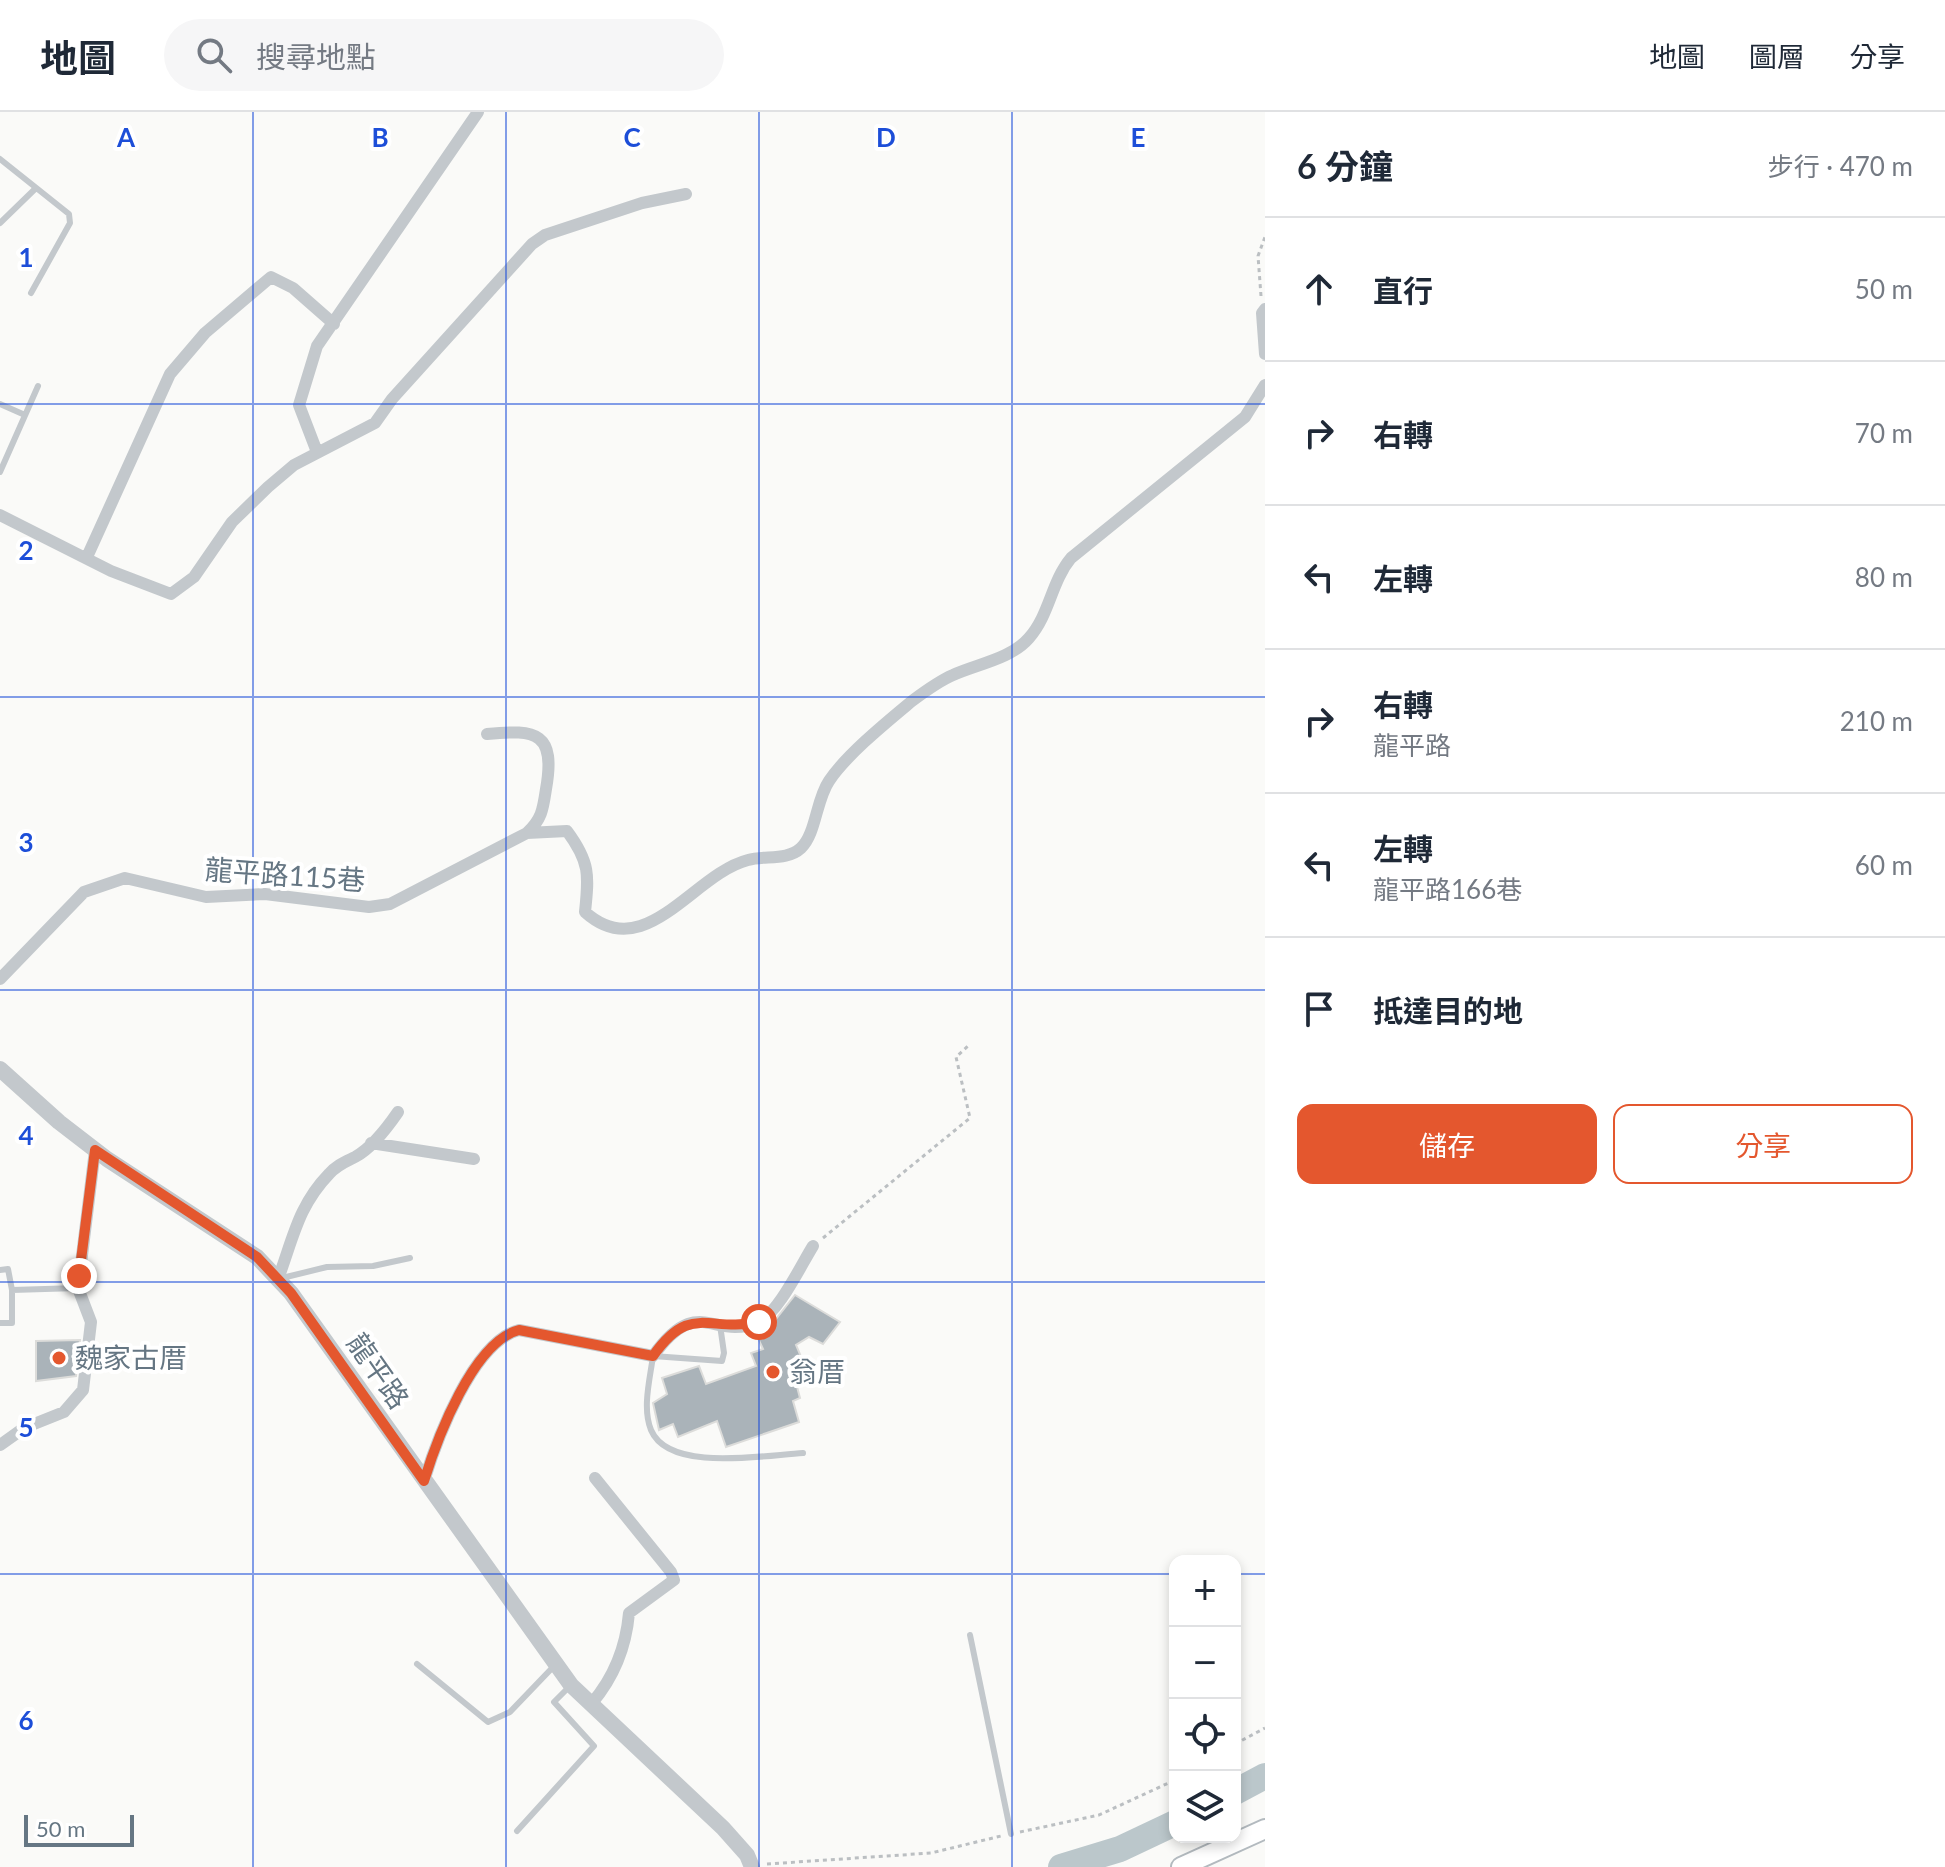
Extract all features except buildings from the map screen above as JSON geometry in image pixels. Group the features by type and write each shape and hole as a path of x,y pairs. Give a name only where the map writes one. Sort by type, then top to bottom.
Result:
{"main road":[{"path":"1181,1867 1265,1829"}],"street":[{"path":"317,452 299,405 317,346 478,112"},
{"path":"0,515 111,571 171,594 194,577 232,522 294,465 375,423 392,399 532,244 545,235 642,203 686,194"},
{"path":"87,557 170,374 205,333 271,277 293,288 334,324"},
{"path":"1263,311 1265,354"},
{"path":"527,833 567,831 583,853 588,876 585,912 597,923 624,930 646,925 714,877 748,860 776,857 801,848 811,833 815,809 829,781 841,768 913,701 950,676 999,658 1028,640 1045,614 1060,570 1071,558 1245,417 1265,385"},
{"path":"487,734 520,731 541,739 551,756 541,820 527,833"},
{"name":"龍平路115巷","path":"0,979 84,892 125,878 206,897 265,894 369,907 390,904 527,833"},
{"name":"龍平路","path":"0,1069 95,1150 257,1257 278,1279 571,1685 723,1828 747,1855 753,1867"},
{"path":"278,1279 298,1215 327,1175 371,1143 398,1112"},
{"path":"371,1143 474,1159"},
{"path":"0,1445 24,1428 64,1412 83,1390 91,1322 78,1288 95,1150"},
{"path":"424,1481 435,1445 473,1371 502,1335 519,1330 653,1356 664,1340 684,1324 702,1320 720,1324 759,1322 770,1313 813,1246"},
{"path":"592,1703 607,1685 627,1641 629,1613 674,1580 671,1572 595,1478"}],"lane":[{"path":"0,159 69,214 70,223 31,293"},
{"path":"0,223 35,189"},
{"path":"0,472 38,386"},
{"path":"0,404 25,415"},
{"path":"278,1279 327,1267 373,1266 410,1258"},
{"path":"0,1270 8,1269 12,1290 12,1323 0,1323"},
{"path":"12,1290 78,1288"},
{"path":"720,1324 724,1353 722,1361 653,1356 647,1406 651,1430 673,1452 683,1457 803,1453"},
{"path":"970,1635 1011,1834"},
{"path":"417,1664 488,1722 510,1712 555,1665"},
{"path":"517,1831 594,1746 554,1702 571,1685"}],"path":[{"path":"1263,311 1258,256 1265,237"},
{"path":"813,1246 970,1118 956,1057 968,1046"},
{"path":"1241,1741 1265,1728"},
{"path":"753,1867 785,1860 931,1853 1099,1815 1169,1783"}],"waterway":[{"path":"1241,1789 1265,1776"},
{"path":"1061,1867 1120,1849 1169,1826"}],"place":[{"name":"魏家古厝","path":"59,1358"},
{"name":"翁厝","path":"773,1372"}],"route":[{"path":"79,1276 95,1150 257,1257 291,1293 424,1481 435,1445 473,1371 502,1335 519,1330 653,1356 664,1340 684,1324 702,1320 742,1326 759,1322"}]}
